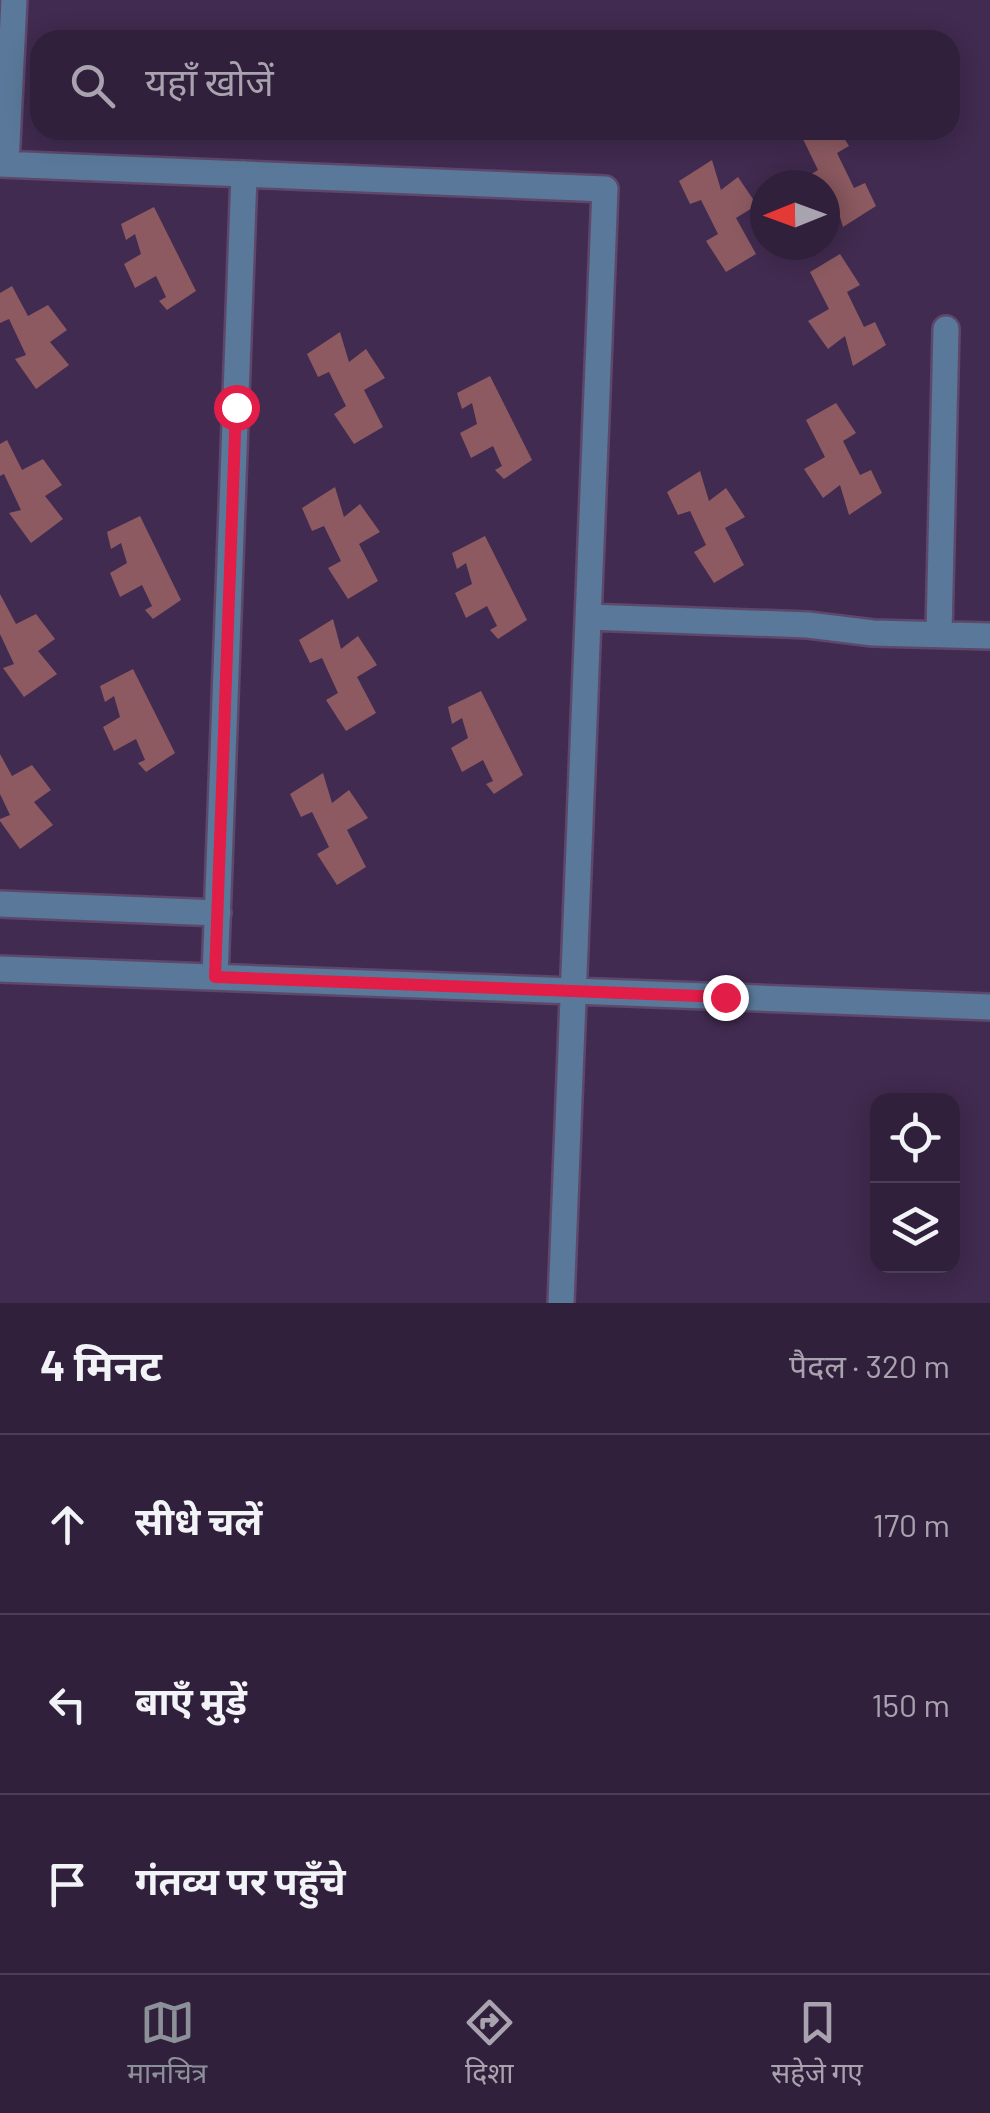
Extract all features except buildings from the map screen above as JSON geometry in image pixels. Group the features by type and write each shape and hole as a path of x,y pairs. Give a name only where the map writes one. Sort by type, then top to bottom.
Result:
{"street":[{"path":"14,0 3,164 605,189 561,1303"},
{"path":"215,977 244,174"},
{"path":"938,633 946,329"},
{"path":"588,617 990,636"},
{"path":"0,904 218,913"},
{"path":"0,969 990,1008"}],"route":[{"path":"236,407 215,977 725,997"}]}
